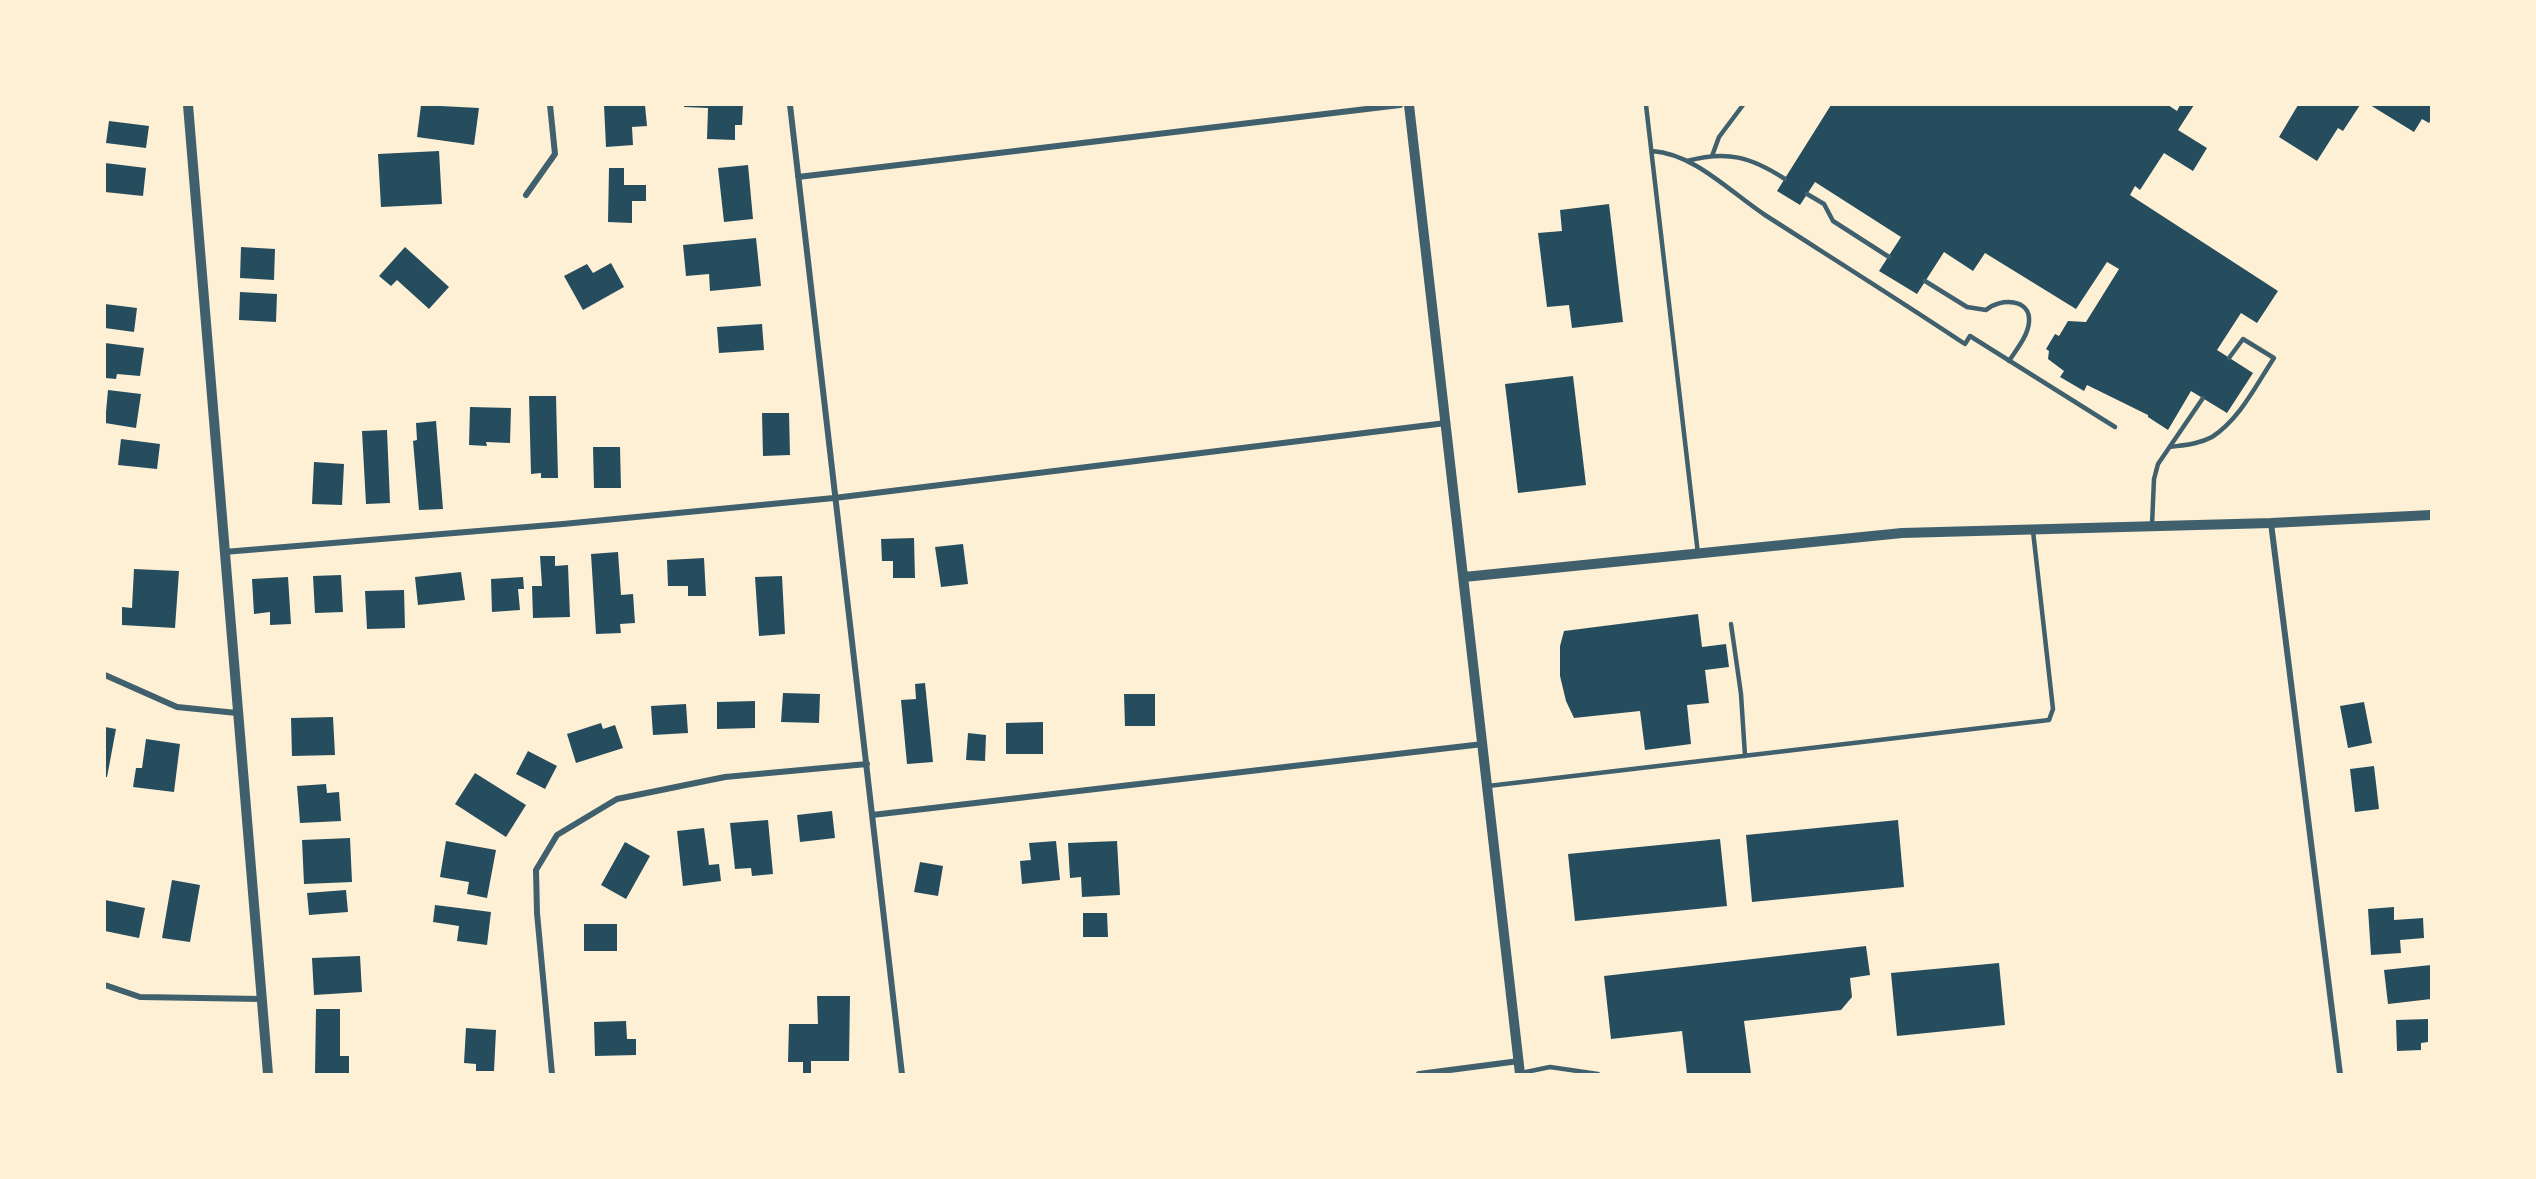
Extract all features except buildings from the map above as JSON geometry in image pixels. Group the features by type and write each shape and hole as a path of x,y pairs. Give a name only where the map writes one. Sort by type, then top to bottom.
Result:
{"street":[{"path":"188,105 223,552 268,1074"},
{"path":"526,195 555,154 550,105"},
{"path":"790,105 902,1074"},
{"path":"798,177 1400,105"},
{"path":"1408,105 1520,1069 1419,1074"},
{"path":"223,552 563,524 834,498 1446,423"},
{"path":"1464,578 1880,535 2431,515"},
{"path":"2271,522 2340,1074"},
{"path":"105,675 177,707 237,713"},
{"path":"872,815 1484,744"},
{"path":"552,1074 537,913 536,870 557,835 616,799 725,777 867,764"},
{"path":"105,985 140,997 261,999"}],"lane":[{"path":"1646,105 1698,554"},
{"path":"1712,156 1719,137 1743,105"},
{"path":"1652,151 1665,152 1687,161 1764,214 1965,344 1970,336 2115,428"},
{"path":"1687,161 1712,156 1734,156 1750,160 1785,178"},
{"path":"1807,194 1824,204 1833,221 1889,257"},
{"path":"1925,281 1967,307 1986,310 1991,305 2006,301 2019,304 2024,308 2029,317 2027,330 2010,361"},
{"path":"2170,447 2194,443 2212,436 2242,409 2274,358 2242,339 2229,358"},
{"path":"2152,525 2154,478 2158,464 2203,398"},
{"path":"1488,786 2049,720 2053,709 2032,528"},
{"path":"1731,624 1741,694 1745,756"},
{"path":"1520,1069 1550,1067 1598,1074"}]}
